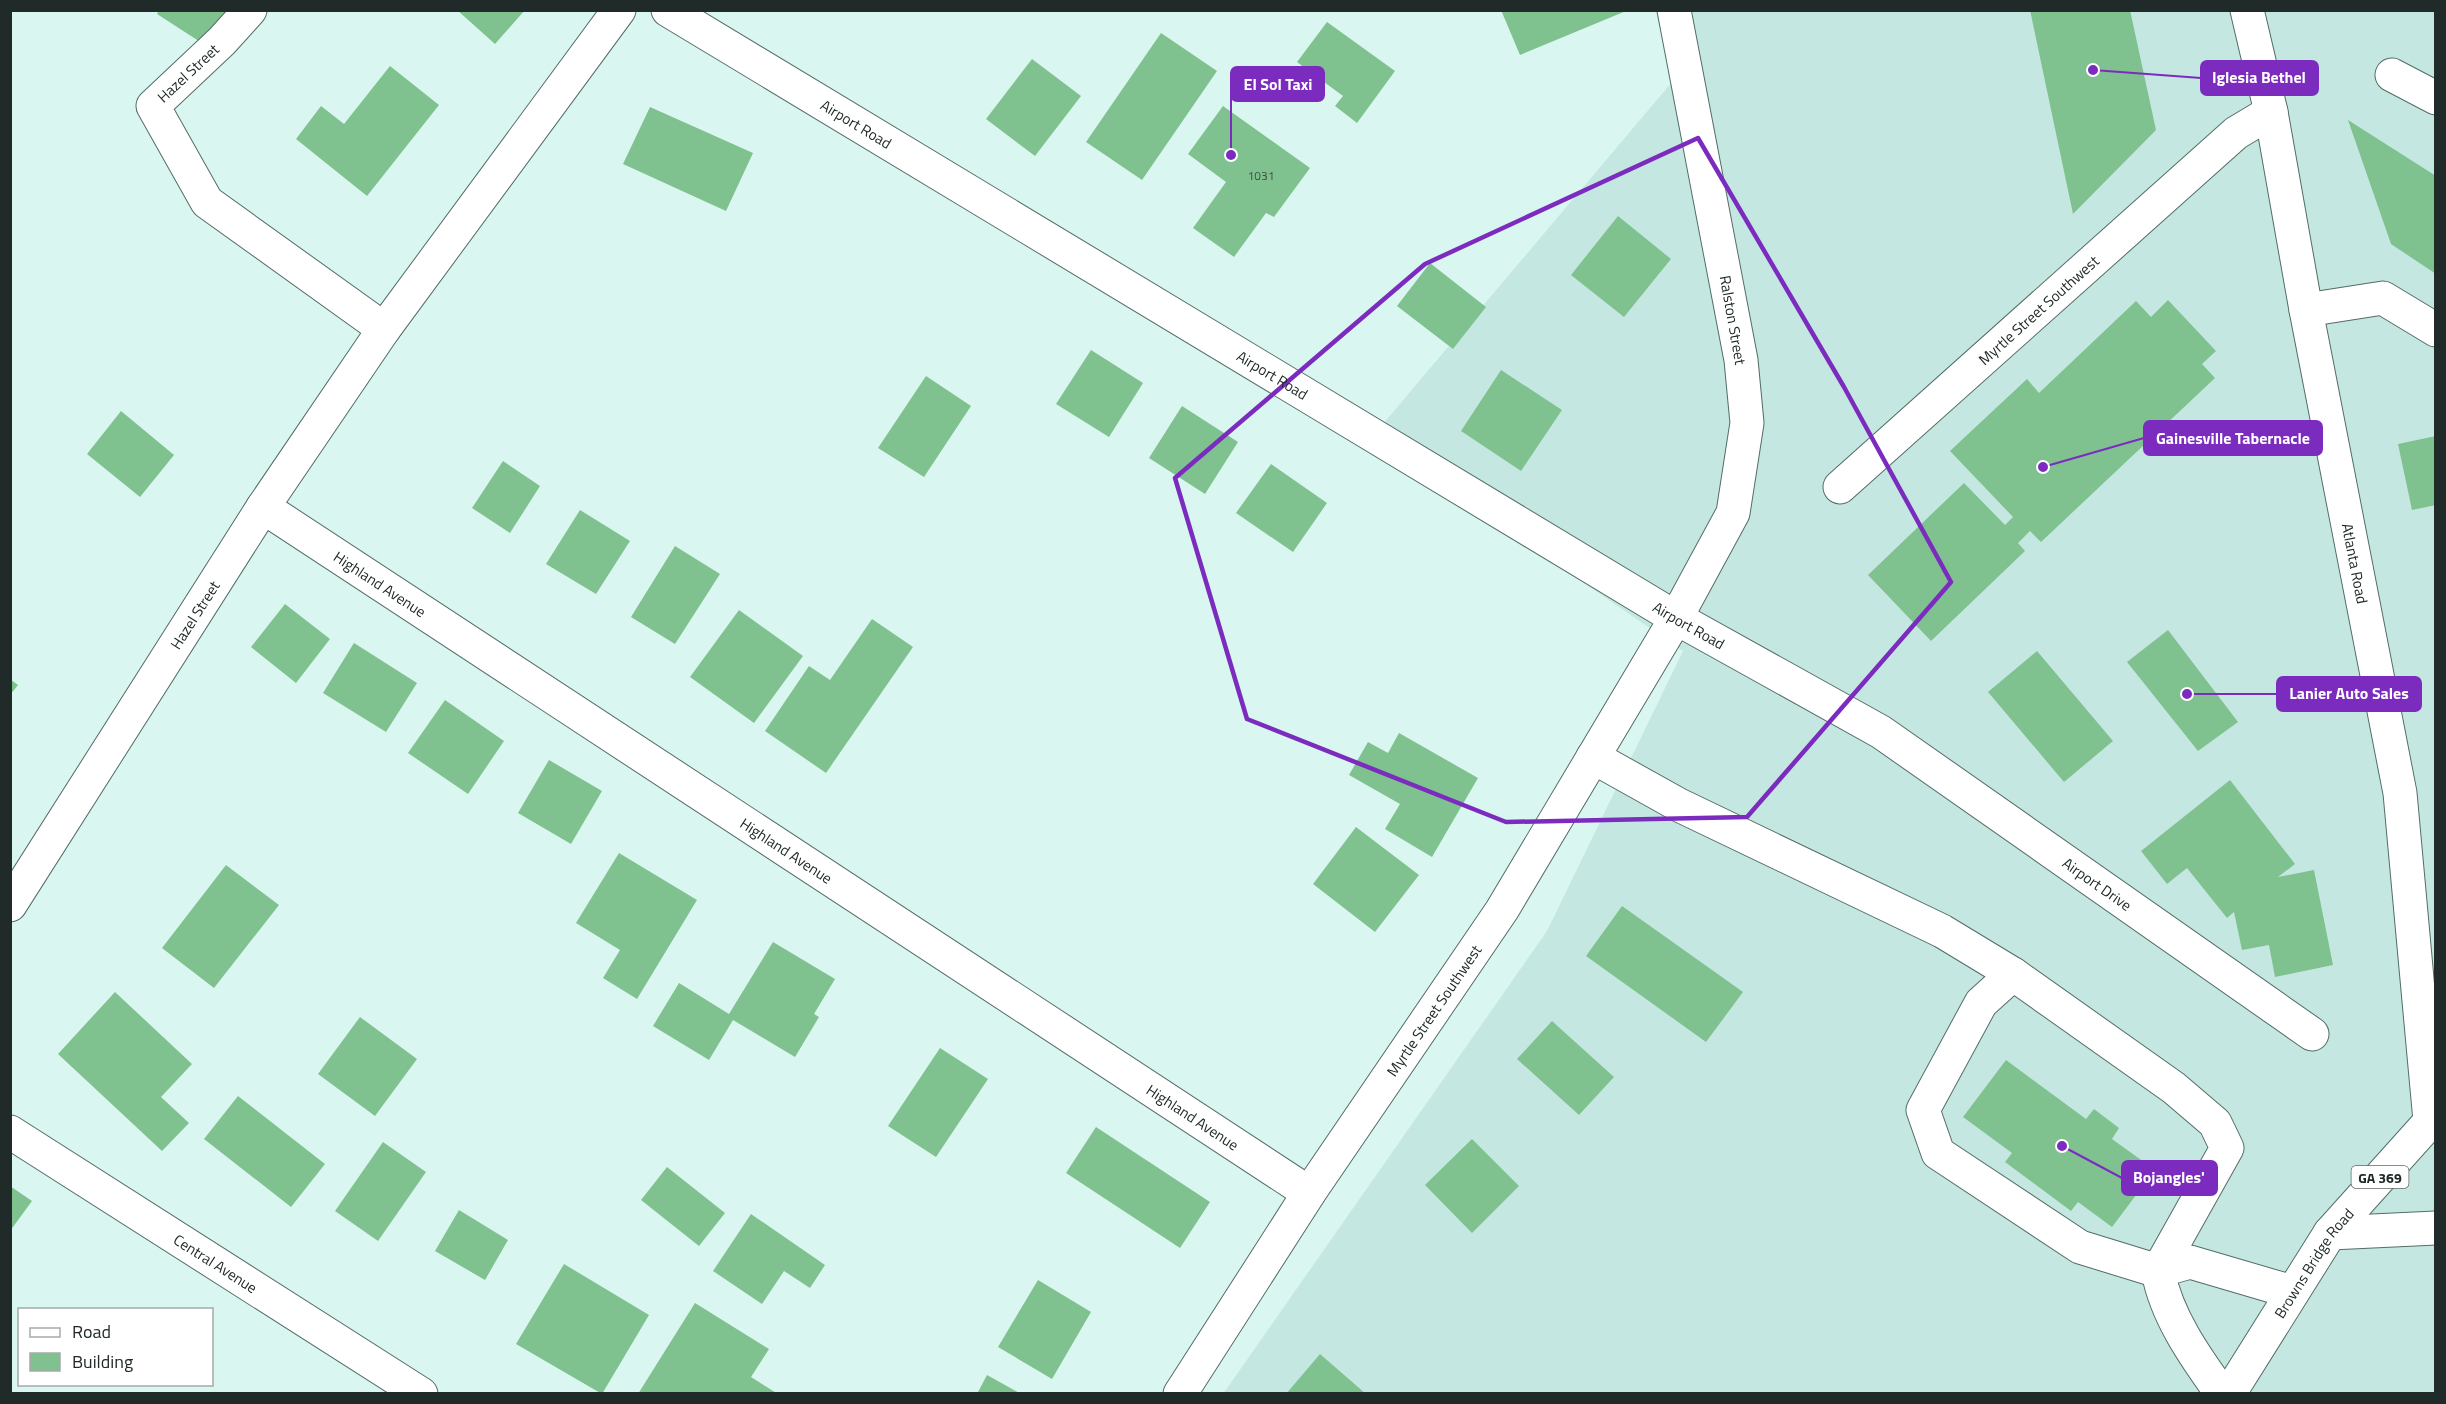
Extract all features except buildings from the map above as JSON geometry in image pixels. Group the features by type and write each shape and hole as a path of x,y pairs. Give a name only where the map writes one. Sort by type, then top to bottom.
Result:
{"street":[{"name":"Hazel Street","path":"250,10 222,41 153,106 207,202 384,329"},
{"name":"Hazel Street","path":"10,905 263,507 384,329 619,10"},
{"name":"Airport Road","path":"668,10 1676,618 1881,732"},
{"name":"Ralston Street","path":"1674,10 1741,360 1747,423 1733,513 1676,618"},
{"name":"Atlanta Road","path":"2247,10 2271,112 2306,310 2400,793 2433,1118"},
{"path":"2392,75 2436,98"},
{"name":"Myrtle Street Southwest","path":"1840,487 2236,133 2271,112"},
{"path":"2306,310 2383,298 2436,330"},
{"name":"Highland Avenue","path":"263,507 1309,1193"},
{"name":"Myrtle Street Southwest","path":"1180,1394 1309,1193 1502,910 1676,618"},
{"name":"Airport Drive","path":"1881,732 2312,1034"},
{"path":"1593,757 1679,805 1942,931 2013,974 2174,1088 2215,1123 2227,1148 2158,1271 2168,1302 2192,1352 2222,1394"},
{"path":"2013,974 1982,1003 1923,1110 1938,1153 2080,1246 2158,1271 2190,1262 2292,1292"},
{"name":"Browns Bridge Road","path":"2229,1394 2330,1233 2433,1118"},
{"name":"Central Avenue","path":"10,1132 421,1394"},
{"path":"2330,1233 2436,1228"}],"highlighted area":[{"path":"1698,138 1844,387 1951,582 1747,817 1506,822 1247,719 1175,478 1425,264"}],"shaded area":[{"path":"1656,11 2435,11 2435,1393 1223,1394 1547,931 1683,651 1372,437 1672,82"}],"place":[{"name":"Iglesia Bethel","path":"2093,70"},
{"name":"El Sol Taxi","path":"1231,155"},
{"name":"Gainesville Tabernacle","path":"2043,467"},
{"name":"Lanier Auto Sales","path":"2187,694"},
{"name":"Bojangles'","path":"2062,1146"}]}
